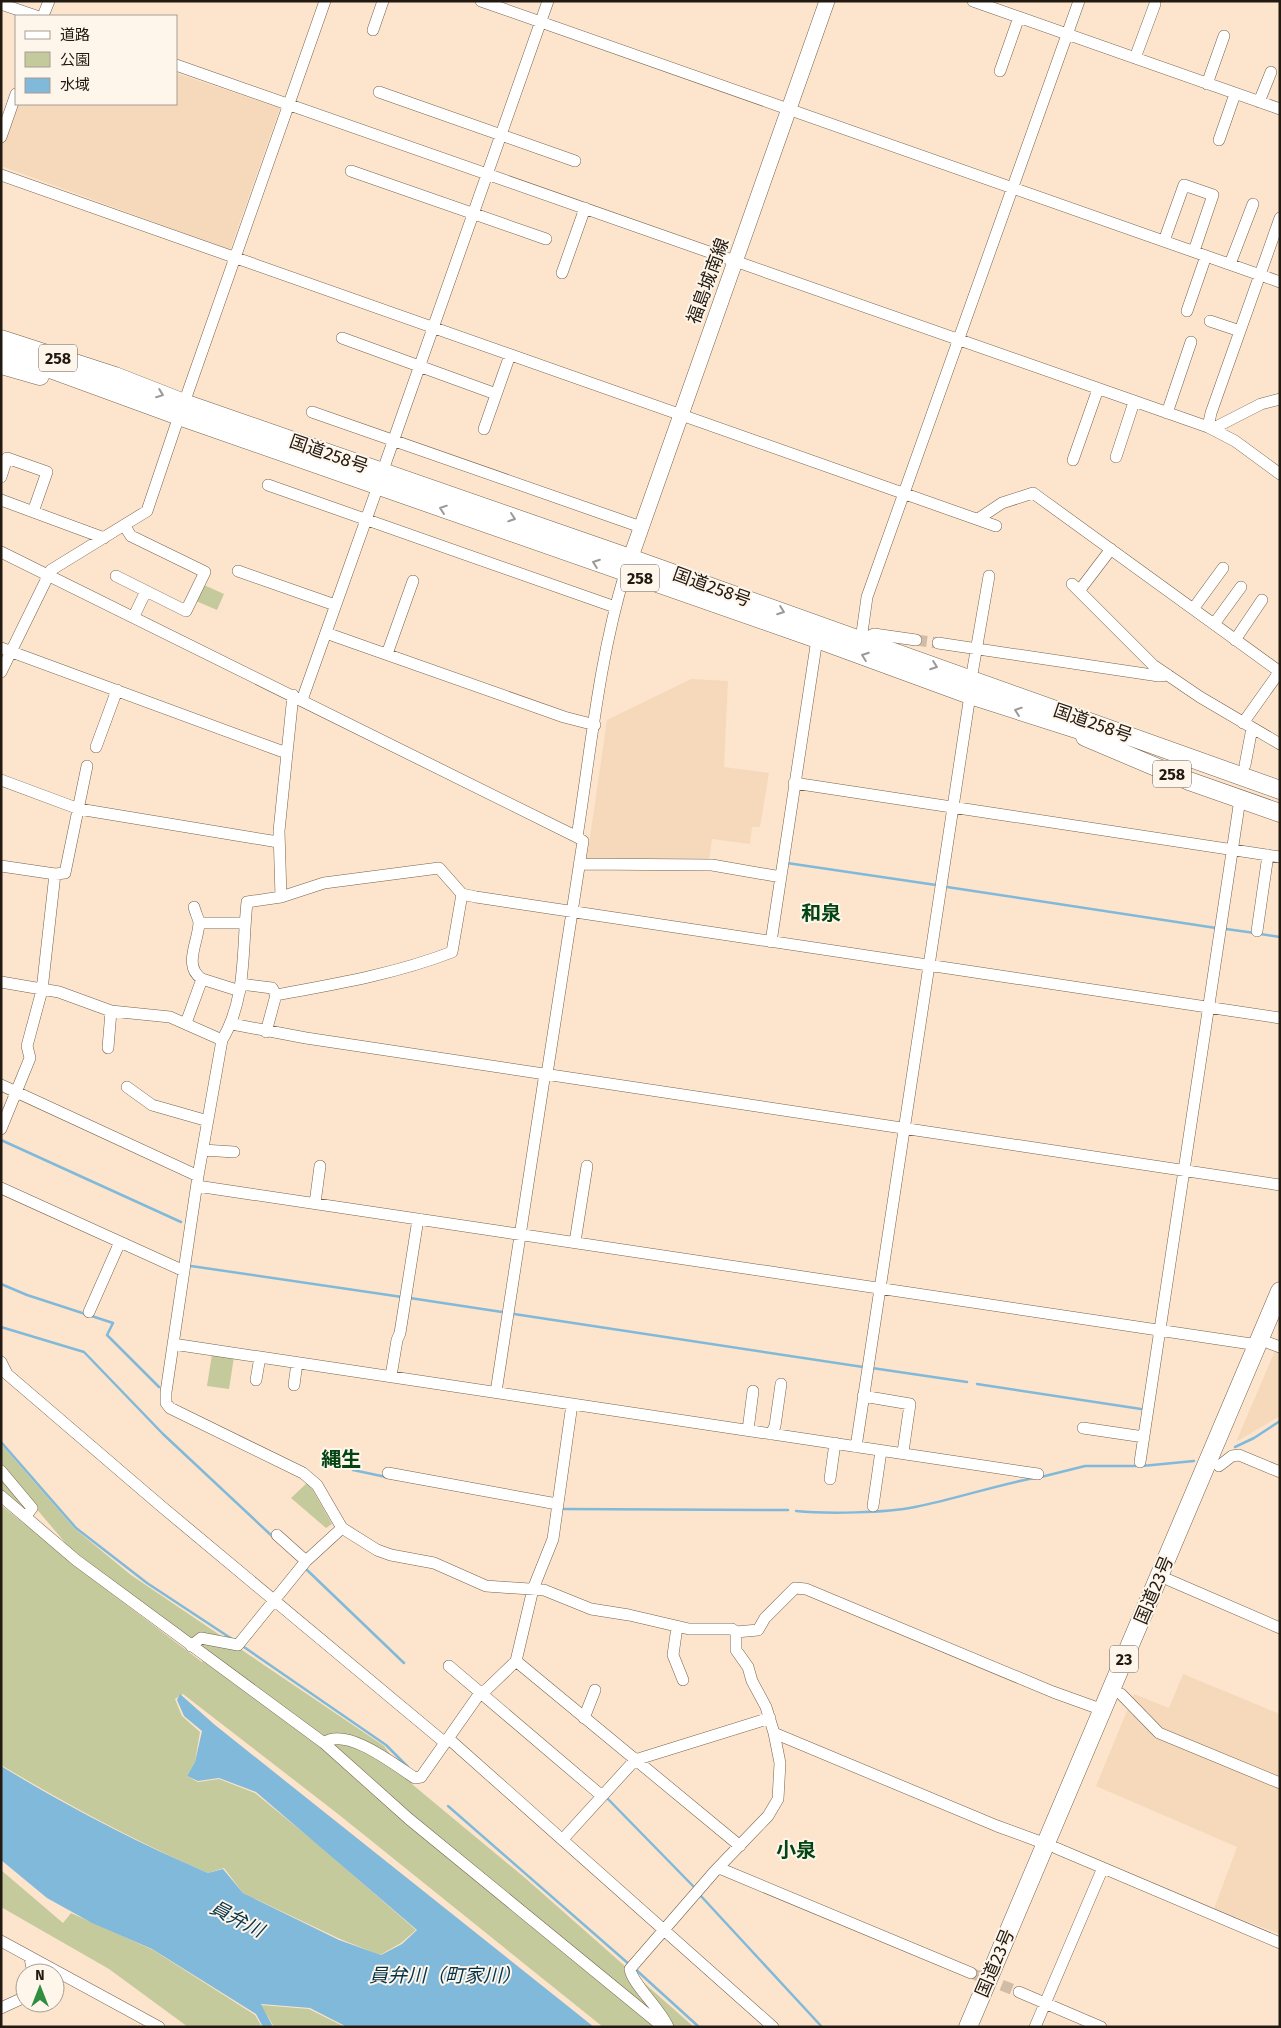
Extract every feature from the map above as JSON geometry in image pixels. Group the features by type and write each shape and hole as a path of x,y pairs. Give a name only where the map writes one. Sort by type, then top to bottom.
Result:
{"highway":[{"path":"1,328 80,356 115,376"},
{"name":"国道258号","path":"1,339 115,376 181,410"},
{"name":"国道258号","path":"1,351 70,376 181,410 628,566 861,640 1068,728 1082,730 1280,800"},
{"path":"1,365 38,376 70,376"},
{"name":"国道258号","path":"628,566 816,639 1106,727 1280,790"},
{"name":"258","path":"1106,727 1171,740 1280,777"},
{"name":"258","path":"1068,728 1189,781 1280,813"},
{"name":"国道23号","path":"980,2027 1103,1710 1269,1345 1280,1291"},
{"name":"国道23号","path":"968,2027 1121,1694 1280,1318"}],"main road":[{"name":"福島城南線","path":"628,566 827,1"}],"street":[{"path":"43,15 48,1"},
{"path":"1,672 6,650 48,575 147,511 325,1"},
{"path":"373,30 382,1"},
{"path":"481,1 1280,282"},
{"path":"281,897 278,842 287,752 297,698 326,632 548,1"},
{"path":"973,1 1280,109"},
{"path":"861,640 867,597 906,494 1079,1"},
{"path":"1,4 33,15"},
{"path":"1135,58 1154,4"},
{"path":"1000,71 1019,17"},
{"path":"1207,84 1224,36"},
{"path":"178,66 1210,428 1235,441 1279,470"},
{"path":"1259,102 1271,72"},
{"path":"379,92 574,161"},
{"path":"1219,140 1236,94"},
{"path":"1,137 15,97"},
{"path":"351,171 546,239"},
{"path":"1,175 996,526"},
{"path":"1164,240 1184,185 1214,195 1194,251"},
{"path":"1230,264 1253,204"},
{"path":"562,273 585,208"},
{"path":"1210,428 1211,413 1280,218"},
{"path":"1187,311 1206,256"},
{"path":"1210,321 1240,331"},
{"path":"342,338 496,394"},
{"path":"1166,413 1191,342"},
{"path":"484,429 510,354"},
{"path":"1073,460 1098,389"},
{"path":"1210,428 1261,404 1280,399"},
{"path":"1116,457 1134,402"},
{"path":"312,412 641,527"},
{"path":"1,477 7,458 47,472 33,512"},
{"path":"268,485 615,607"},
{"path":"978,519 1002,503 1033,493 1280,672 1247,726 1245,765"},
{"path":"1,500 104,538"},
{"path":"116,576 186,610 205,572 131,536 124,525"},
{"path":"1111,549 1076,588 1141,655 1168,675 1247,726 1280,744"},
{"path":"1,552 134,616 583,841 496,1392"},
{"path":"577,837 606,645 615,607 628,566"},
{"path":"1193,609 1223,568"},
{"path":"238,571 335,605"},
{"path":"856,1447 988,576"},
{"path":"388,654 414,581"},
{"path":"1214,624 1241,587"},
{"path":"134,616 146,591"},
{"path":"1235,640 1262,600"},
{"path":"326,632 564,717 595,725"},
{"path":"861,640 874,634 916,640"},
{"path":"771,942 816,639"},
{"path":"938,643 1159,676 1168,675"},
{"path":"6,650 281,752 287,752"},
{"path":"96,747 117,690"},
{"path":"1,866 55,874 65,873 87,766"},
{"path":"1,780 79,810 278,842"},
{"path":"794,783 1274,856 1257,931"},
{"path":"1140,1462 1240,799"},
{"path":"579,864 712,865 781,877"},
{"path":"1103,1710 1053,1692 802,1588 794,1588 790,1591 765,1618 758,1630 736,1632 732,1629 676,1627 629,1615 591,1609 552,1592 486,1586 434,1563 391,1555 377,1550 342,1528 316,1485 303,1474 170,1408 165,1398 184,1271 222,1040 232,1024 240,988 248,902 281,897 324,884 439,868 462,894 1280,1018"},
{"path":"1,1129 30,1058 27,1046 42,990 55,874"},
{"path":"276,995 347,983 414,966 452,952 462,894"},
{"path":"194,907 199,923 192,958 197,975 202,979 240,988 272,988 276,995 266,1032"},
{"path":"199,923 245,923"},
{"path":"186,1023 202,979"},
{"path":"1,982 67,994 111,1011 157,1014 186,1023 222,1040"},
{"path":"108,1048 111,1011"},
{"path":"232,1024 266,1032 1280,1185"},
{"path":"1,1085 17,1091 198,1181 315,1203 418,1219 1269,1345"},
{"path":"127,1086 152,1105 208,1121"},
{"path":"203,1150 234,1152"},
{"path":"315,1203 320,1166"},
{"path":"575,1242 587,1166"},
{"path":"1,1188 184,1271"},
{"path":"391,1376 406,1298 418,1219"},
{"path":"89,1312 120,1242"},
{"path":"173,1344 881,1451 903,1452 908,1455 1038,1474"},
{"path":"256,1380 260,1357"},
{"path":"1,1362 4,1377 447,1740 563,1839 773,2027"},
{"path":"294,1385 297,1363"},
{"path":"771,1434 775,1426 781,1384"},
{"path":"748,1430 753,1390"},
{"path":"863,1396 910,1404 903,1452"},
{"path":"324,1743 329,1739 348,1739 415,1778 421,1777 431,1766 480,1693 486,1690 516,1661 533,1589 553,1539 572,1404"},
{"path":"1083,1428 1144,1437"},
{"path":"830,1478 835,1443"},
{"path":"873,1506 881,1451"},
{"path":"1219,1466 1232,1456 1239,1455 1280,1472"},
{"path":"1,1472 32,1508 26,1516"},
{"path":"388,1473 557,1504"},
{"path":"1,1496 76,1560 324,1743 409,1819 663,2027"},
{"path":"191,1646 201,1638 239,1643 306,1561 342,1528"},
{"path":"277,1536 306,1561"},
{"path":"1169,1580 1280,1628"},
{"path":"676,1627 673,1655 683,1680"},
{"path":"668,2027 650,1998 633,1977 631,1967 768,1816 778,1798 780,1763 774,1733 770,1718 748,1667 736,1650 736,1632"},
{"path":"516,1661 740,1846"},
{"path":"449,1666 602,1796"},
{"path":"584,1718 595,1690"},
{"path":"1121,1694 1160,1733 1280,1783"},
{"path":"563,1839 635,1760 770,1718"},
{"path":"774,1733 997,1826 1051,1846 1102,1870 1280,1943"},
{"path":"719,1868 971,1973"},
{"path":"1035,2027 1102,1870"},
{"path":"1,1941 159,2027"},
{"path":"30,1958 31,1963"},
{"path":"1019,1992 1101,2027"},
{"path":"1,2008 15,2001"}],"shaded area":[{"path":"178,74 280,108 230,250 1,166 1,146 16,105 178,105"},
{"path":"691,679 728,681 724,767 769,773 760,827 752,827 750,844 712,839 709,860 587,858 607,720"},
{"path":"1280,1339 1280,1416 1236,1442"},
{"path":"1183,1674 1280,1714 1280,1934 1214,1909 1237,1847 1096,1786 1134,1694 1169,1708"}],"green space":[{"path":"204,585 224,594 217,610 196,601"},
{"path":"212,1354 234,1357 229,1389 207,1386"},
{"path":"1,1444 75,1529 131,1575 384,1746 413,1785 524,1877 694,2027 603,2027 338,1814 183,1694 175,1699 182,1716 200,1732 195,1762 187,1776 198,1782 219,1779 255,1793 416,1930 401,1943 380,1955 340,1939 243,1893 224,1868 208,1873 155,1849 1,1765 1,1505 83,1572 202,1662 207,1656 68,1546 1,1467"},
{"path":"1,1475 29,1508 26,1513 1,1493"},
{"path":"308,1482 332,1524 326,1528 291,1498"},
{"path":"1,1870 63,1923 71,1913 153,1950 255,2015 262,2027 188,2027 109,1969 1,1907"},
{"path":"261,2005 309,2009 345,2027 274,2027"}],"water":[{"name":"員弁川（町家川）","path":"180,1694 215,1725 594,2027 347,2027 310,2008 261,2004 273,2027 263,2027 256,2014 152,1949 92,1923 47,1898 1,1860 1,1766 77,1810 155,1849 208,1873 223,1869 243,1893 339,1940 381,1955 402,1944 417,1930 256,1792 219,1778 198,1781 187,1776 195,1762 202,1731 184,1716 177,1700"}],"waterway":[{"path":"787,863 936,885"},
{"path":"947,887 1216,928"},
{"path":"1226,929 1255,933"},
{"path":"1260,934 1280,937"},
{"path":"1,1140 181,1222"},
{"path":"191,1266 402,1297"},
{"path":"1,1284 27,1295 113,1323 107,1335 159,1387"},
{"path":"410,1298 502,1312"},
{"path":"514,1314 863,1367"},
{"path":"1,1327 84,1352 163,1434 273,1537"},
{"path":"872,1368 967,1382"},
{"path":"977,1384 1141,1409"},
{"path":"1235,1447 1254,1438 1280,1421"},
{"path":"1,1442 76,1528 147,1583 232,1639"},
{"path":"1041,1477 1085,1466 1142,1466 1194,1461"},
{"path":"353,1470 386,1477"},
{"path":"796,1511 856,1512 903,1509 1034,1478"},
{"path":"563,1509 788,1510"},
{"path":"306,1569 404,1663"},
{"path":"241,1645 386,1745 408,1767"},
{"path":"606,1797 694,1887"},
{"path":"448,1806 630,1965"},
{"path":"700,1895 822,2027"},
{"path":"634,1968 699,2027"}],"tunnel":[{"path":"916,640 938,643"},
{"path":"971,1973 1019,1992"}],"district":[{"name":"和泉","path":"821,913"},
{"name":"縄生","path":"341,1459"},
{"name":"小泉","path":"796,1850"}],"water label":[{"name":"員弁川","path":"237,1919"}]}
